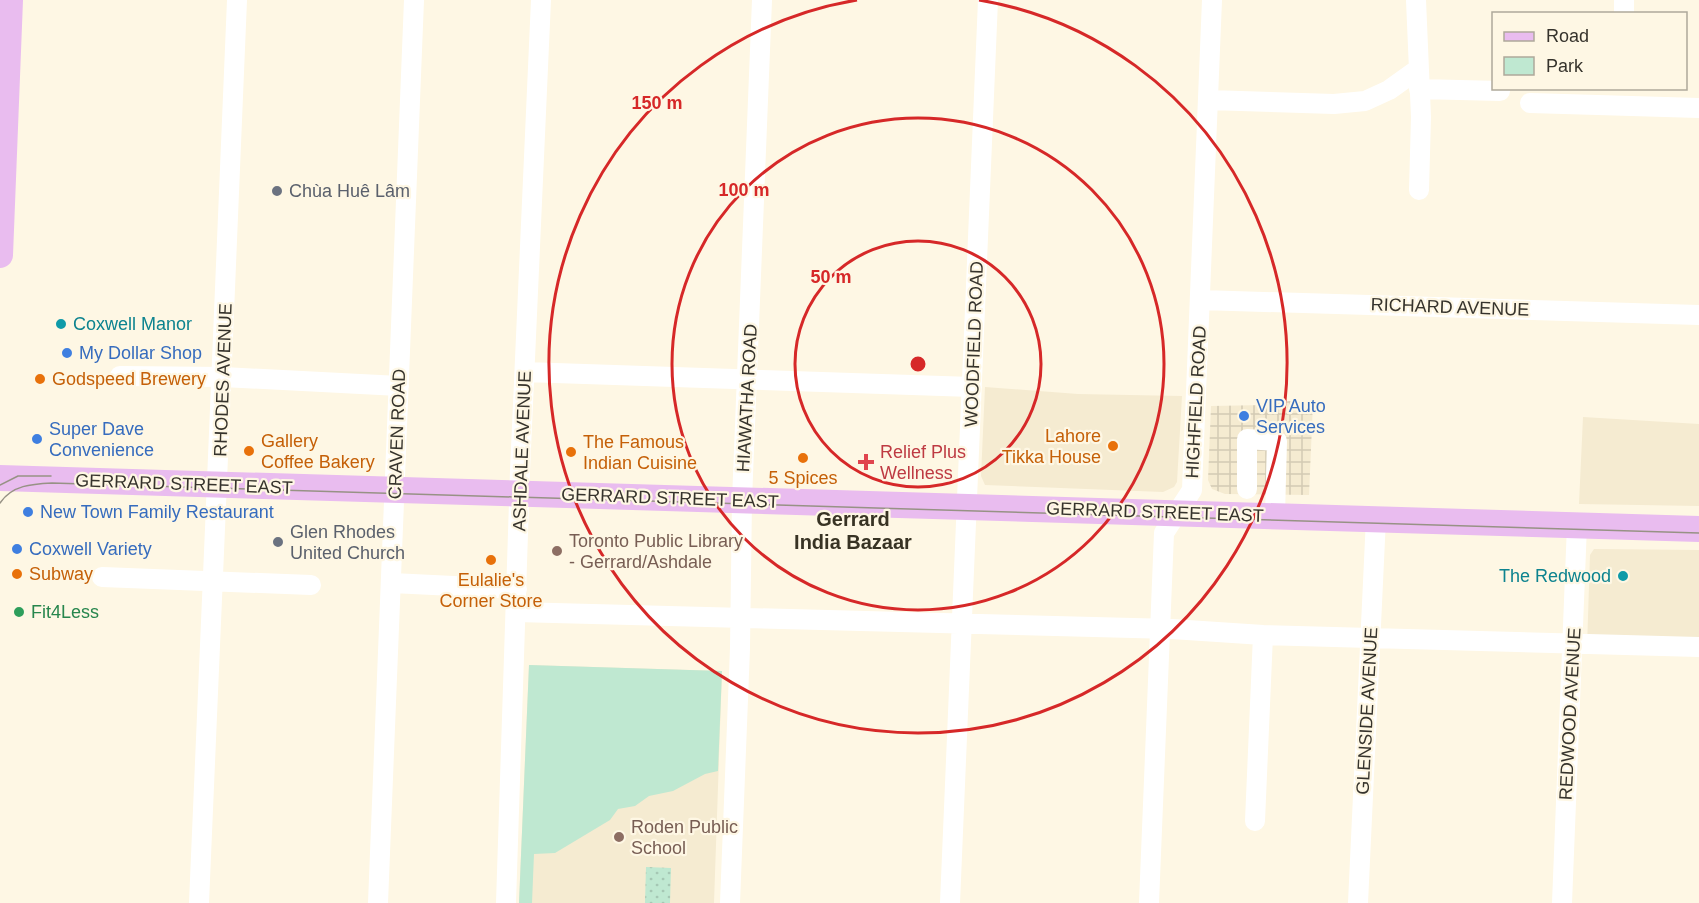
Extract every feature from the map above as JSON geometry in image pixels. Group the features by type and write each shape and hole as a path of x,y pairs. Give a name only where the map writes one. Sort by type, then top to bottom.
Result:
{"main road":[{"path":"0,255 10,0"},
{"name":"GERRARD STREET EAST","path":"0,478 1699,529"}],"street":[{"name":"RHODES AVENUE","path":"199,903 223,377 237,0"},
{"name":"CRAVEN ROAD","path":"378,903 414,0"},
{"name":"ASHDALE AVENUE","path":"506,903 520,494 541,0"},
{"name":"HIAWATHA ROAD","path":"730,903 742,500 762,0"},
{"name":"WOODFIELD ROAD","path":"950,903 988,0"},
{"name":"HIGHFIELD ROAD","path":"1149,903 1164,533 1180,512 1192,490 1212,0"},
{"path":"1416,0 1421,117 1419,190"},
{"path":"1209,100 1334,104 1365,101 1418,79 1492,90"},
{"path":"1493,90 1500,91"},
{"path":"1530,103 1622,97 1699,108"},
{"name":"RICHARD AVENUE","path":"1201,300 1699,315"},
{"path":"525,372 972,387"},
{"path":"120,376 223,377 399,386"},
{"path":"1247,489 1247,439 1277,441 1275,515"},
{"name":"GLENSIDE AVENUE","path":"1358,903 1376,518"},
{"name":"REDWOOD AVENUE","path":"1562,903 1577,525"},
{"path":"102,577 311,585"},
{"path":"392,583 518,589"},
{"path":"516,612 1160,629 1263,635 1699,648"},
{"path":"1255,821 1263,635"}],"shaded area":[{"path":"985,387 1078,394 1182,396 1177,482 1174,487 1163,492 985,485 981,476"},
{"path":"1289,401 1313,403 1309,495 1225,494 1212,489 1208,480 1211,406 1265,405"},
{"path":"1583,417 1699,424 1699,506 1579,504"},
{"path":"1594,549 1699,550 1699,652 1587,648 1590,555"},
{"name":"Roden Public School","path":"529,665 722,671 714,903 519,903"}],"green space":[{"name":"Roden Public School","path":"529,665 722,671 718,771 705,774 673,791 649,796 635,806 618,809 610,820 555,853 534,854 532,903 519,903"},
{"path":"646,867 671,868 670,903 645,903"}],"tram line":[{"path":"0,485 18,476 51,476"},
{"path":"0,503 16,489 52,483 1699,533"}],"place":[{"name":"Chùa Huê Lâm","path":"277,191"},
{"name":"Coxwell Manor","path":"61,324"},
{"name":"My Dollar Shop","path":"67,353"},
{"name":"Godspeed Brewery","path":"40,379"},
{"name":"VIP Auto Services","path":"1244,416"},
{"name":"Super Dave Convenience","path":"37,439"},
{"name":"Lahore Tikka House","path":"1113,446"},
{"name":"Gallery Coffee Bakery","path":"249,451"},
{"name":"The Famous Indian Cuisine","path":"571,452"},
{"name":"5 Spices","path":"803,458"},
{"name":"Relief Plus Wellness","path":"866,462"},
{"name":"New Town Family Restaurant","path":"28,512"},
{"name":"Glen Rhodes United Church","path":"278,542"},
{"name":"Coxwell Variety","path":"17,549"},
{"name":"Toronto Public Library - Gerrard/Ashdale","path":"557,551"},
{"name":"Eulalie's Corner Store","path":"491,560"},
{"name":"Subway","path":"17,574"},
{"name":"The Redwood","path":"1623,576"},
{"name":"Fit4Less","path":"19,612"},
{"name":"Roden Public School","path":"619,837"}],"district":[{"name":"Gerrard India Bazaar","path":"853,530"}]}
